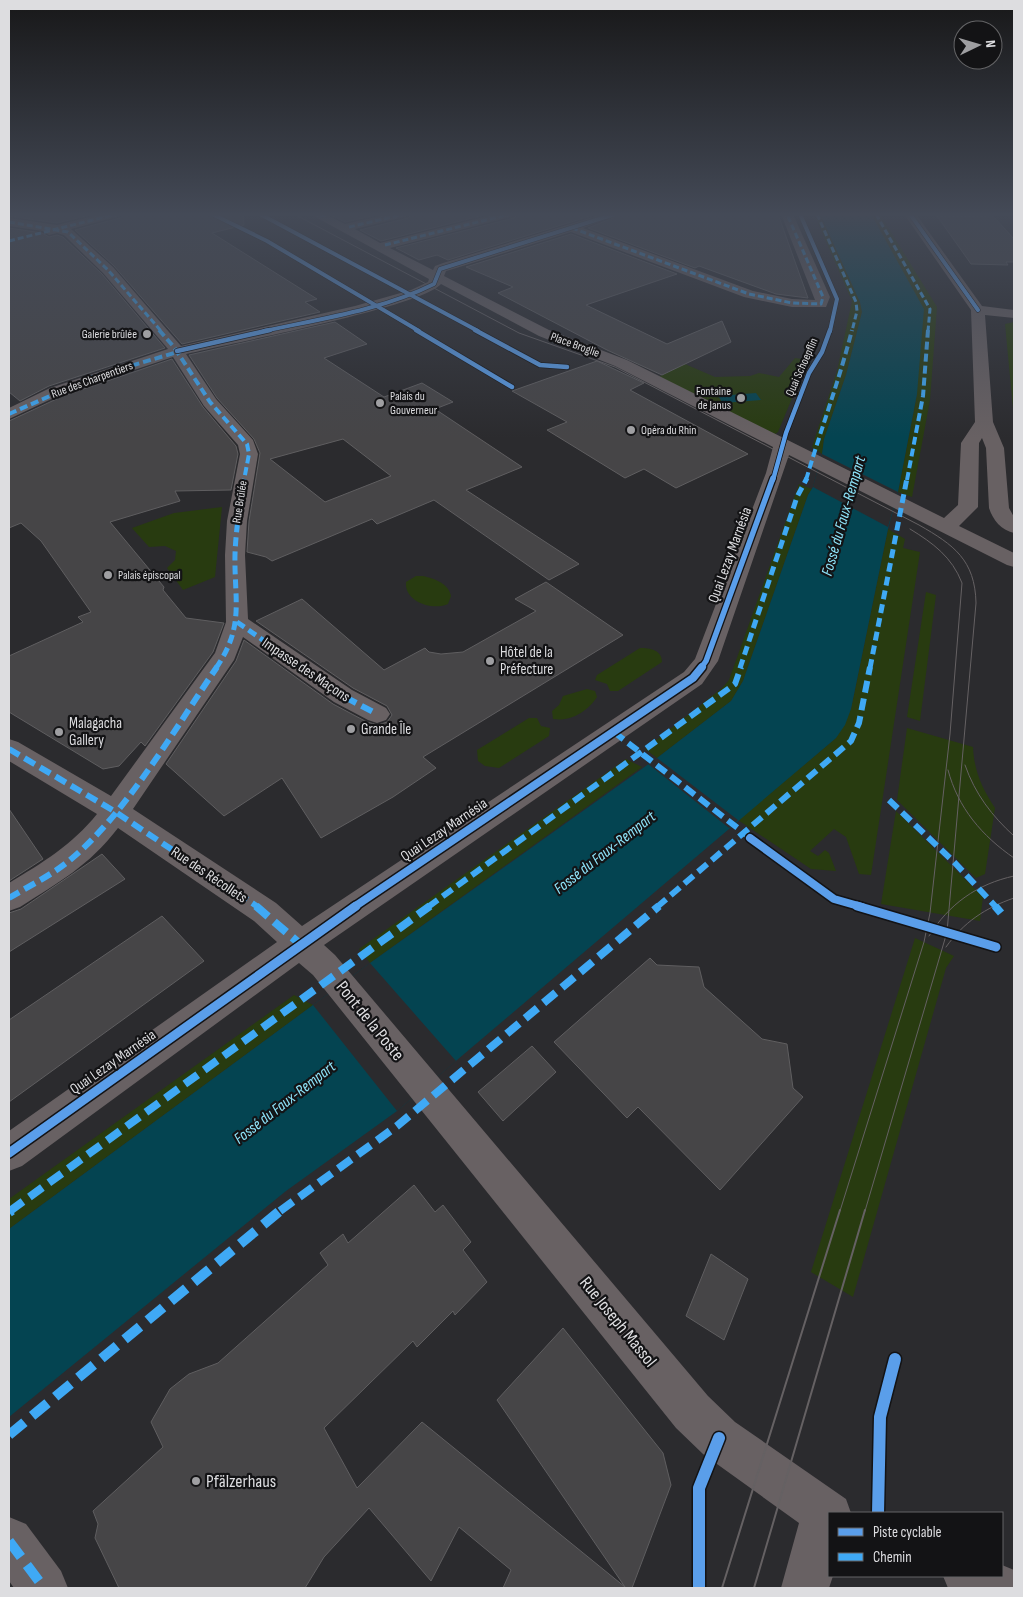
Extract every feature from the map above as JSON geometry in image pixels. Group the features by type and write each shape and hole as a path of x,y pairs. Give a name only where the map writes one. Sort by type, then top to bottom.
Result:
{"street":[{"name":"Rue Brûlée","path":"9,898 69,861 94,838 219,666 226,654 238,622 235,555 238,508 249,454 247,444 210,402 177,352 124,289"},
{"name":"Rue des Charpentiers","path":"9,414 56,391 121,368 177,352 358,310 416,293 425,289"},
{"name":"Place Broglie","path":"459,289 559,340 622,363 783,445"},
{"path":"738,289 759,296 816,305 822,302 823,297 819,289"},
{"path":"963,289 978,310 984,422 995,448 999,508 1002,517 1014,527"},
{"path":"978,310 1014,314"},
{"path":"946,527 968,507 970,443 984,422"},
{"path":"783,445 1014,561"},
{"name":"Quai Lezay Marnésia","path":"9,1153 312,954 693,678 706,661 775,473 783,445"},
{"name":"Impasse des Maçons","path":"238,622 343,696 377,714"},
{"name":"Rue des Récollets","path":"9,749 114,811 265,912 312,954"},
{"name":"Pont de la Poste","path":"312,954 437,1102"},
{"name":"Rue Joseph Massol","path":"437,1102 692,1412 733,1449 827,1515"},
{"path":"804,1588 827,1515"},
{"path":"9,1541 44,1588"},
{"path":"970,1577 998,1588"}],"green space":[{"path":"847,289 854,289 862,312 846,375 824,439 822,454 812,447 837,371 852,301"},
{"path":"890,289 926,289 937,307 930,400 912,497 898,492 917,394"},
{"path":"1014,322 1014,419 1005,324"},
{"path":"815,343 778,432 775,434 658,377 685,364 715,377 750,376 759,373 779,377 795,358 802,359"},
{"path":"799,484 812,489 808,495 743,681 731,701 657,758 645,749 722,688 729,680"},
{"path":"222,507 215,577 183,590 167,568 175,560 176,551 165,546 149,547 132,528 174,513"},
{"path":"888,529 905,539 903,548 920,552 871,875 859,874 846,837 834,829 810,851 818,856 825,850 829,853 836,871 811,869 738,820 836,738 851,709"},
{"path":"416,576 436,580 447,588 451,596 448,604 435,606 414,600 407,589 406,582"},
{"path":"926,592 936,595 920,721 907,717"},
{"path":"640,648 658,652 662,662 618,691 610,691 607,684 595,680 597,675"},
{"path":"587,689 595,691 597,697 589,707 566,719 553,719 552,711 559,705 563,696"},
{"path":"529,718 537,718 541,726 550,728 549,736 499,768 485,766 478,761 477,750"},
{"path":"907,728 973,747 975,764 980,779 995,808 985,874 976,878 897,800"},
{"path":"626,759 642,767 370,963 359,949"},
{"path":"896,811 983,897 980,921 881,904"},
{"path":"915,938 954,956 946,968 853,1297 811,1272"},
{"path":"294,995 313,1005 9,1229 9,1199"}],"water":[{"name":"Fossé du Faux-Rempart","path":"854,289 913,289 924,309 917,394 898,492 888,529 851,709 845,725 836,738 397,1111 286,1191 9,1417 9,1229 370,963 657,758 731,701 743,681 808,495 813,487 824,439 846,375 862,312"},
{"path":"756,393 761,400 723,403 718,396"}],"pier":[{"path":"822,454 898,492 888,527 813,487"},
{"path":"657,758 738,820 729,828 648,764"},
{"path":"370,963 456,1061 397,1111 313,1005"}],"building":[{"path":"9,289 114,289 165,348 49,386 20,401 9,392"},
{"path":"134,289 300,289 317,299 305,302 320,312 182,344"},
{"path":"509,289 634,289 586,305 667,344 722,321 731,342 662,375 607,350 498,293"},
{"path":"761,289 805,289 808,298 776,294"},
{"path":"335,322 367,344 324,358 384,397 422,383 453,402 435,409 522,467 466,490 579,564 549,580 434,500 377,524 372,519 272,561 266,557 247,552 249,521 260,453 254,439 217,398 189,355","holes":["343,439 391,476 325,502 270,459"]},
{"path":"172,359 203,407 236,446 238,454 231,490 175,491 180,501 110,522 164,587 163,590 186,618 224,623 213,652 145,746 141,742 119,766 103,769 9,712 9,656 83,622 78,617 91,612 41,541 21,523 9,528 9,421 63,396"},
{"name":"Opéra du Rhin","path":"597,361 644,383 630,390 748,454 676,488 644,469 625,478 547,430 567,422 512,391"},
{"path":"546,582 623,635 423,757 436,768 393,797 321,838 282,778 224,816 166,764 236,661 244,640 333,704 367,722 378,725 387,722 392,715 387,706 353,688 256,621 302,599 384,670 425,648 429,652 441,654 463,652 536,611 515,599"},
{"path":"9,809 43,859 9,881"},
{"path":"102,854 125,879 9,952 9,913 21,909"},
{"path":"162,916 204,961 9,1102 9,1020"},
{"path":"650,958 657,965 699,967 704,987 762,1039 787,1044 793,1088 803,1097 720,1190 638,1107 627,1118 554,1042"},
{"path":"532,1046 556,1072 503,1121 478,1092"},
{"path":"414,1185 435,1212 443,1205 471,1242 463,1250 487,1282 455,1315 453,1311 417,1347 413,1341 324,1428 357,1488 422,1422 625,1587 497,1400 563,1328 663,1453 671,1485 632,1588 503,1588 511,1570 459,1527 431,1581 369,1508 324,1557 305,1588 119,1588 95,1538 98,1524 93,1511 163,1447 151,1422 170,1389 189,1374 218,1363 328,1265 320,1253 343,1234 348,1243"},
{"path":"711,1254 748,1279 724,1340 686,1316"}],"tram line":[{"path":"435,289 519,333 615,367 919,525 952,547 960,555 972,575 976,603 959,798"},
{"path":"840,1211 924,942 930,913 950,734 962,583 947,558 910,529"},
{"path":"965,765 974,786 985,804 998,821 1014,836"},
{"path":"948,770 959,798"},
{"path":"949,911 959,798"},
{"path":"959,798 982,831 1014,858"},
{"path":"949,911 976,890 1014,876"},
{"path":"946,947 960,930 984,911 1014,898"},
{"path":"865,1211 947,932 949,911"},
{"path":"929,936 949,911"},
{"path":"722,1588 840,1210"},
{"path":"754,1588 865,1210"}],"marked path":[{"path":"9,898 69,861 94,838 135,786 226,654 237,622 235,555 237,521 249,454 247,444 210,402 174,347 124,289"},
{"path":"734,289 749,294 792,303 821,304 823,297 819,289"},
{"path":"9,1212 735,684 797,497 804,487 823,422 841,374 857,311 856,302 850,289"},
{"path":"9,1435 292,1201 397,1126 736,841 851,741 859,723 923,396 930,309 918,289"},
{"path":"9,414 93,377 181,351"},
{"path":"237,622 343,696 377,714"},
{"path":"614,732 748,836"},
{"path":"9,749 114,811 265,912 300,944"},
{"path":"889,800 955,863 1001,913"},
{"path":"9,1541 44,1588"}],"cycle path":[{"path":"347,289 512,387"},
{"path":"398,289 540,365 567,367"},
{"path":"177,351 358,310 416,293 425,289"},
{"name":"Quai Schoepflin","path":"9,1153 300,944 693,678 706,661 775,473 786,433 809,373 822,352 834,320 837,299 832,289"},
{"path":"963,289 978,310"},
{"path":"750,838 834,899 996,947"},
{"path":"878,1512 880,1417 895,1359"},
{"path":"699,1588 699,1488 719,1438"}],"place":[{"name":"Galerie brûlée","path":"147,334"},
{"name":"Fontaine de Janus","path":"741,398"},
{"name":"Palais du Gouverneur","path":"380,403"},
{"name":"Opéra du Rhin","path":"631,430"},
{"name":"Palais épiscopal","path":"108,575"},
{"name":"Hôtel de la Préfecture","path":"490,661"},
{"name":"Grande Île","path":"351,729"},
{"name":"Malagacha Gallery","path":"59,732"},
{"name":"Pfälzerhaus","path":"196,1481"}]}
